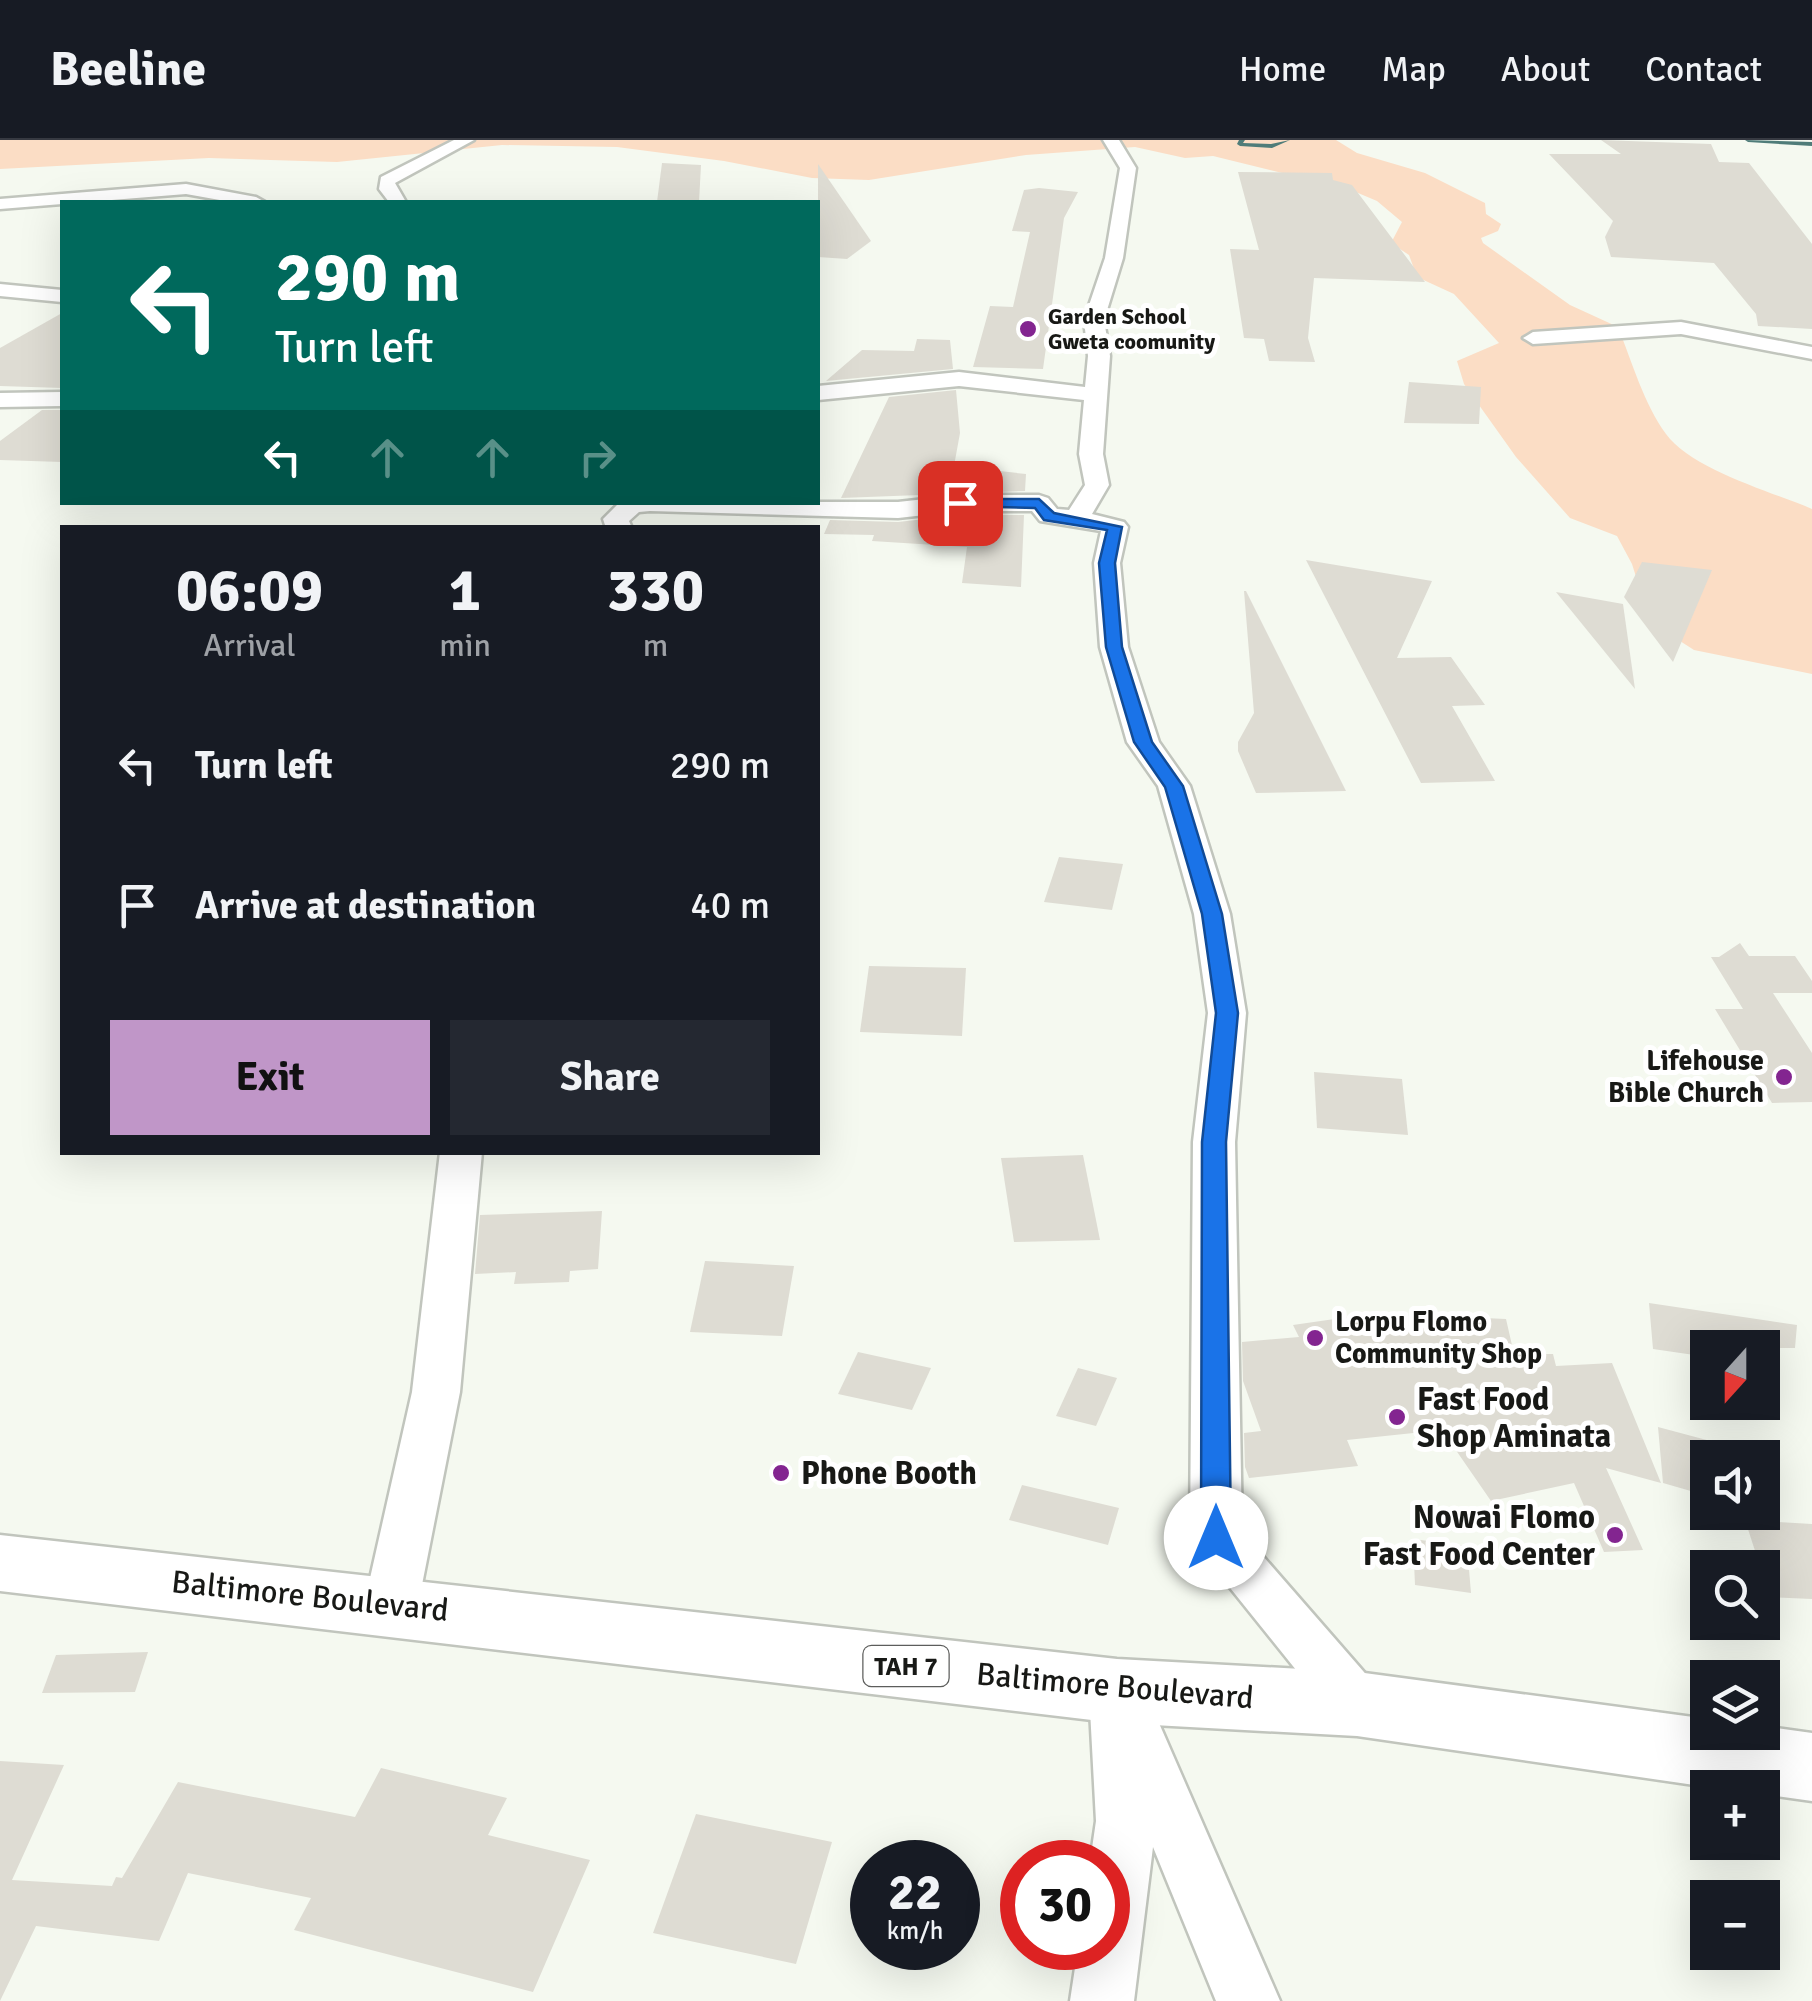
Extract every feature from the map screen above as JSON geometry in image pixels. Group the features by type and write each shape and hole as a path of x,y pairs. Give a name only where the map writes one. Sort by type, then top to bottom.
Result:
{"highway":[{"name":"Baltimore Boulevard","path":"0,1563 1117,1691 1357,1704 1812,1767"}],"street":[{"path":"395,200 387,190 387,181 466,140"},
{"path":"1078,518 1097,485 1091,454 1099,356 1094,320 1100,289 1114,258 1128,168 1111,140"},
{"path":"0,204 186,189 245,200"},
{"path":"0,290 60,296"},
{"path":"1533,338 1680,328 1812,353"},
{"path":"820,393 959,379 1096,395"},
{"path":"0,400 60,399"},
{"path":"676,505 807,510 1039,504 1049,516 1115,527 1107,563 1114,647 1143,742 1174,786 1212,914 1227,1013 1214,1142 1216,1538 1357,1704"},
{"path":"618,525 616,519 631,506 640,505"},
{"path":"391,1605 436,1392 461,1155"},
{"path":"1102,2001 1126,1821 1117,1691"},
{"path":"1117,1691 1248,2001"}],"shaded area":[{"path":"0,140 1336,140 1357,153 1425,173 1485,203 1486,214 1501,224 1498,231 1481,238 1483,243 1570,305 1618,327 1651,410 1678,447 1713,469 1812,509 1812,674 1694,650 1641,616 1643,599 1632,564 1617,536 1570,518 1516,457 1464,384 1457,361 1499,343 1454,294 1417,277 1409,255 1391,243 1402,222 1377,201 1351,190 1213,156 1185,158 1135,147 1026,155 869,180 812,178 617,147 502,145 337,162 209,158 0,169"}],"building":[{"path":"1601,140 1711,144 1719,162 1749,163 1812,244 1812,329 1758,326 1756,314 1714,263 1611,257 1605,237 1613,221 1549,154 1621,154"},
{"path":"662,163 701,165 699,200 657,200"},
{"path":"818,164 871,241 847,259 820,257"},
{"path":"1238,172 1332,173 1333,180 1352,185 1425,282 1314,278 1308,338 1315,362 1269,361 1264,339 1244,338 1230,249 1259,250"},
{"path":"1024,190 1078,192 1064,218 1043,369 973,367 990,306 1013,307 1030,232 1012,231"},
{"path":"60,314 60,388 0,386 0,348"},
{"path":"917,339 950,340 953,369 826,381 862,350 914,351"},
{"path":"1409,382 1481,387 1479,424 1404,423"},
{"path":"956,390 960,433 954,466 1026,474 1025,491 841,498 889,397"},
{"path":"42,410 60,410 60,462 0,460 0,441"},
{"path":"961,515 1024,515 1021,587 962,583 967,547 872,541 874,535 824,534 830,520 898,522"},
{"path":"1306,560 1432,581 1397,658 1451,657 1485,705 1452,706 1495,781 1421,783"},
{"path":"1642,562 1712,570 1673,662 1624,597"},
{"path":"1244,591 1346,791 1256,793 1238,751 1238,742 1254,713"},
{"path":"1556,592 1623,604 1635,689"},
{"path":"1059,857 1123,864 1112,910 1044,902"},
{"path":"1740,943 1749,956 1795,956 1812,981 1812,993 1773,993 1812,1053 1812,1102 1772,1103 1715,1009 1743,1009 1711,957 1719,957"},
{"path":"869,966 966,968 962,1036 860,1032"},
{"path":"1314,1072 1402,1079 1408,1135 1317,1128"},
{"path":"1083,1155 1100,1240 1014,1242 1001,1158"},
{"path":"602,1211 598,1269 570,1271 569,1282 514,1284 516,1272 475,1274 480,1215"},
{"path":"705,1261 794,1266 782,1336 690,1332"},
{"path":"1649,1303 1797,1325 1795,1348 1780,1348 1780,1330 1690,1330 1690,1354 1653,1349"},
{"path":"1376,1313 1506,1319 1514,1354 1553,1354 1556,1366 1612,1363 1661,1483 1606,1468 1643,1550 1604,1552 1574,1483 1491,1501 1442,1430 1347,1440 1358,1466 1249,1478 1244,1433 1261,1431 1243,1381 1242,1342 1299,1337 1293,1325"},
{"path":"858,1352 931,1368 912,1410 838,1394"},
{"path":"1078,1368 1117,1378 1096,1426 1056,1416"},
{"path":"1658,1427 1707,1440 1690,1440 1690,1491 1663,1483"},
{"path":"1022,1485 1119,1508 1108,1545 1009,1520"},
{"path":"1780,1522 1812,1524 1812,1599 1780,1597 1780,1550 1755,1550 1748,1530 1780,1530"},
{"path":"1413,1539 1467,1546 1471,1593 1415,1585"},
{"path":"148,1652 135,1692 42,1693 56,1655"},
{"path":"0,1761 64,1765 12,1880 112,1886 116,1877 122,1878 178,1782 355,1817 381,1768 507,1798 488,1835 590,1860 533,1992 294,1930 311,1898 188,1873 159,1941 36,1926 0,2001"},
{"path":"696,1814 832,1842 796,1964 653,1933"}],"waterway":[{"path":"1242,140 1240,144 1272,146 1287,140"},
{"path":"1748,140 1812,144"}],"place":[{"name":"Garden School Gweta coomunity","path":"1028,329"},
{"name":"Lifehouse Bible Church","path":"1784,1077"},
{"name":"Lorpu Flomo Community Shop","path":"1315,1338"},
{"name":"Fast Food Shop Aminata","path":"1397,1417"},
{"name":"Phone Booth","path":"781,1473"},
{"name":"Nowai Flomo Fast Food Center","path":"1615,1535"}],"route":[{"path":"960,503 1039,504 1049,516 1115,527 1107,563 1114,647 1143,742 1174,786 1212,914 1227,1013 1214,1142 1216,1538"}]}
